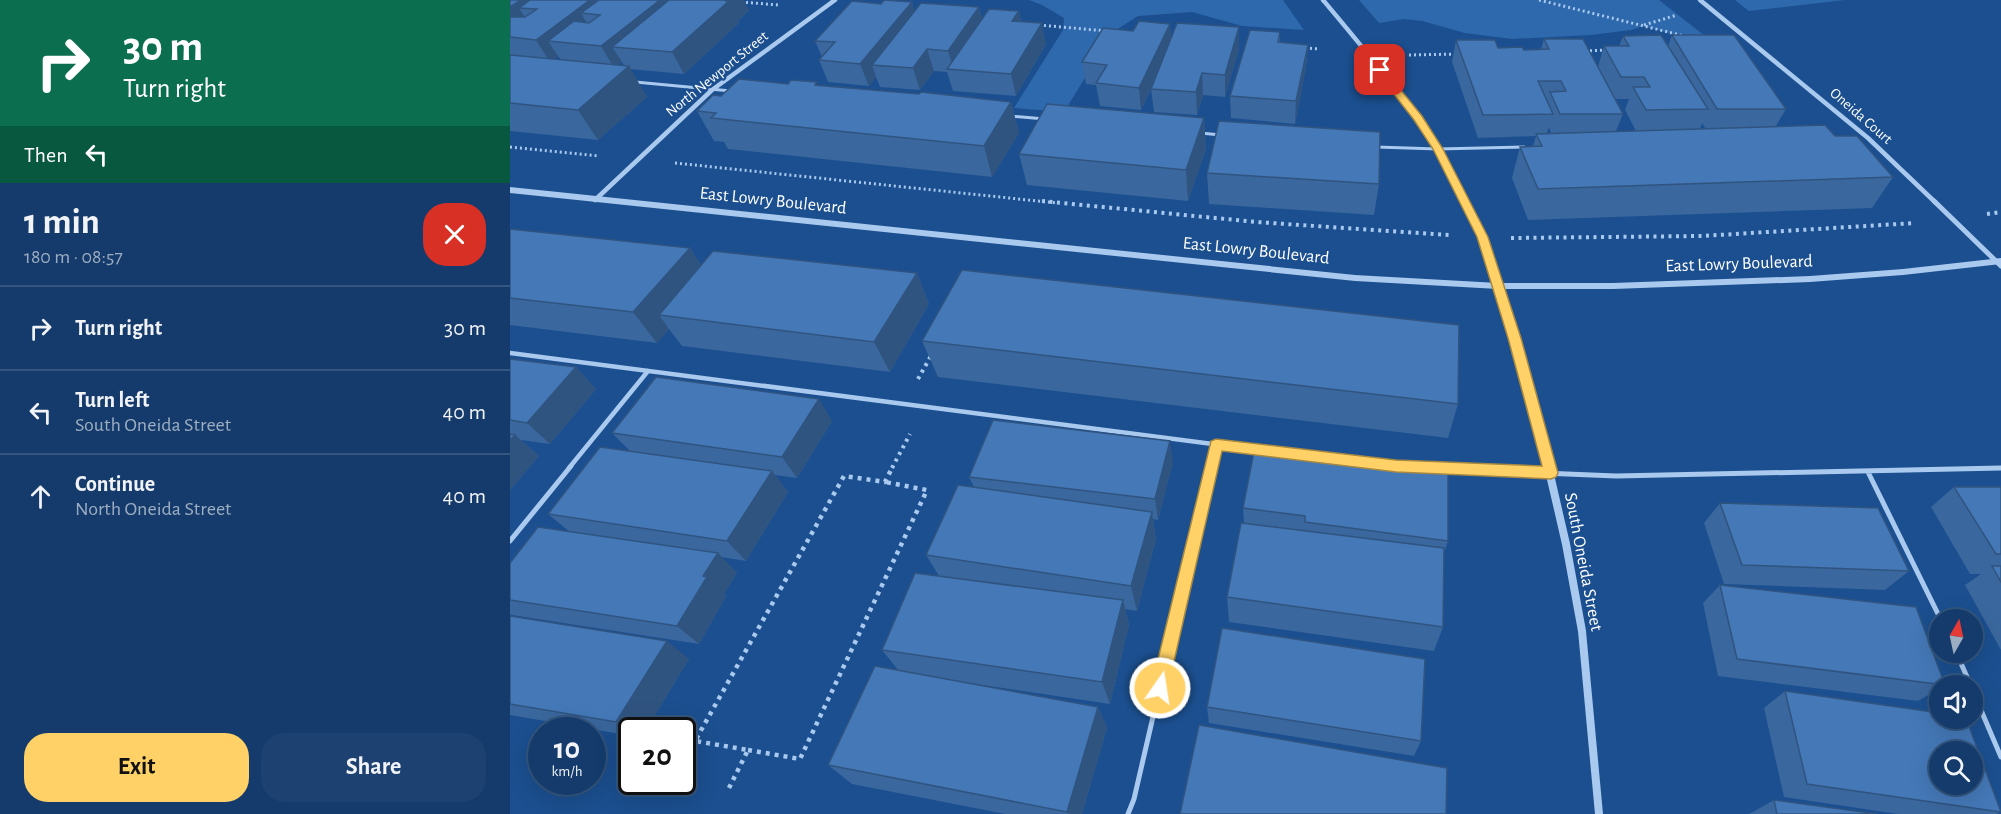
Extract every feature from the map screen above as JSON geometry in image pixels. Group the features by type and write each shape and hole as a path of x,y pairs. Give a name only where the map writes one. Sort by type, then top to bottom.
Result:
{"street":[{"name":"North Newport Street","path":"595,200 712,90 835,0"},
{"name":"South Oneida Street","path":"1323,0 1418,118 1438,149 1480,232 1498,286 1551,473 1586,660 1599,814"},
{"name":"Oneida Court","path":"1700,0 1762,48 1868,138 1999,263"},
{"name":"East Lowry Boulevard","path":"510,190 1345,277 1498,286 1613,286 1786,280 1999,263"}],"lane":[{"path":"628,81 733,91"},
{"path":"999,115 1046,119"},
{"path":"1199,133 1222,135"},
{"path":"1857,138 1868,138"},
{"path":"1376,147 1438,149 1527,147"},
{"path":"510,352 1261,450"},
{"path":"510,540 648,370"},
{"path":"1128,814 1134,799 1216,445"},
{"path":"1442,469 1616,476 2001,468"},
{"path":"1868,472 1936,609"},
{"path":"1983,714 2001,758"}],"path":[{"path":"1541,0 1692,39"},
{"path":"731,1 788,6"},
{"path":"1643,26 1678,15"},
{"path":"1037,25 1113,32"},
{"path":"1296,47 1319,49"},
{"path":"1578,51 1613,50"},
{"path":"1409,56 1462,54"},
{"path":"510,147 602,156"},
{"path":"671,162 1164,213 1363,231 1435,234"},
{"path":"1506,238 1702,236 1924,222"},
{"path":"904,404 936,346"},
{"path":"885,482 925,407"},
{"path":"844,476 927,490 800,759 748,750 695,741 844,476"},
{"path":"729,788 748,750"}],"shaded area":[{"path":"1029,0 1283,0 1304,30 1242,26 1192,12 1138,16 1113,32 1064,112 1014,108 1063,30 1064,18"},
{"path":"1359,0 1659,0 1719,47 1643,26 1631,30 1591,35 1512,39 1465,33 1422,21 1404,19 1379,23"},
{"path":"1735,0 1845,0 1749,11"}],"building":[{"path":"510,0 521,0 510,7"},
{"path":"530,0 590,0 536,40 510,37 510,17 525,17 537,9 519,8"},
{"path":"599,0 660,0 601,46 548,41 574,21 589,23 600,15 581,13"},
{"path":"669,0 729,1 672,52 612,47"},
{"path":"884,0 912,2 860,64 819,60 835,42 815,41 852,1 881,4"},
{"path":"921,3 979,7 948,51 927,49 913,68 872,65"},
{"path":"989,9 1019,11 1012,21 1042,23 1011,74 947,69"},
{"path":"1139,21 1170,24 1139,88 1096,83 1107,65 1082,62 1103,28 1133,31"},
{"path":"1177,23 1239,27 1225,75 1202,73 1196,92 1151,89"},
{"path":"1250,30 1280,32 1278,42 1308,45 1296,101 1230,96"},
{"path":"1661,35 1708,109 1646,110 1633,87 1650,87 1644,77 1621,77 1604,46 1629,46 1623,36"},
{"path":"1672,35 1734,35 1786,109 1717,109"},
{"path":"1544,39 1583,39 1623,114 1560,114 1550,92 1566,91 1561,81 1538,81 1553,114 1483,115 1456,40 1495,40 1498,48 1549,49"},
{"path":"510,55 629,66 578,110 510,103"},
{"path":"739,79 788,84 791,80 817,82 815,85 919,94 921,92 1011,102 984,146 711,118 716,113 697,111 713,95 721,96"},
{"path":"1047,104 1204,118 1186,170 1019,154"},
{"path":"1219,121 1380,132 1379,184 1207,173"},
{"path":"1825,125 1835,136 1857,136 1893,177 1538,189 1520,147 1542,146 1536,134"},
{"path":"510,229 690,248 633,312 510,298"},
{"path":"713,251 917,273 874,342 659,315"},
{"path":"962,270 1459,325 1458,404 922,341"},
{"path":"510,359 576,367 527,423 510,420"},
{"path":"656,377 819,399 782,457 612,433"},
{"path":"993,420 1170,441 1155,499 969,477"},
{"path":"1255,446 1448,468 1448,541 1305,522 1305,516 1243,508"},
{"path":"600,447 772,471 727,541 548,514"},
{"path":"958,485 1152,512 1131,586 926,555"},
{"path":"1954,487 2001,487 2001,554 1996,554"},
{"path":"1720,503 1878,508 1909,571 1742,565"},
{"path":"1241,523 1444,548 1443,627 1227,597"},
{"path":"538,527 718,553 703,576 707,577 677,626 510,600 510,563"},
{"path":"1992,566 2001,566 2001,582"},
{"path":"915,573 1123,600 1102,682 882,650"},
{"path":"1720,585 1916,607 1929,642 1929,663 1937,663 1941,675 1929,675 1929,683 1737,659"},
{"path":"510,616 667,641 616,722 606,720 606,717 587,717 510,704"},
{"path":"1222,628 1425,659 1421,741 1207,707"},
{"path":"875,666 1098,707 1067,812 828,765"},
{"path":"1785,691 1929,711 1929,729 1970,729 1975,741 1929,741 1929,795 1983,795 1983,764 2001,812 1807,784"},
{"path":"1199,725 1447,768 1446,814 1180,814"},
{"path":"1774,800 1877,814 1777,814"}],"route":[{"path":"1160,688 1216,445 1396,466 1551,473 1514,338 1482,237 1438,149 1418,118 1380,70"}]}
